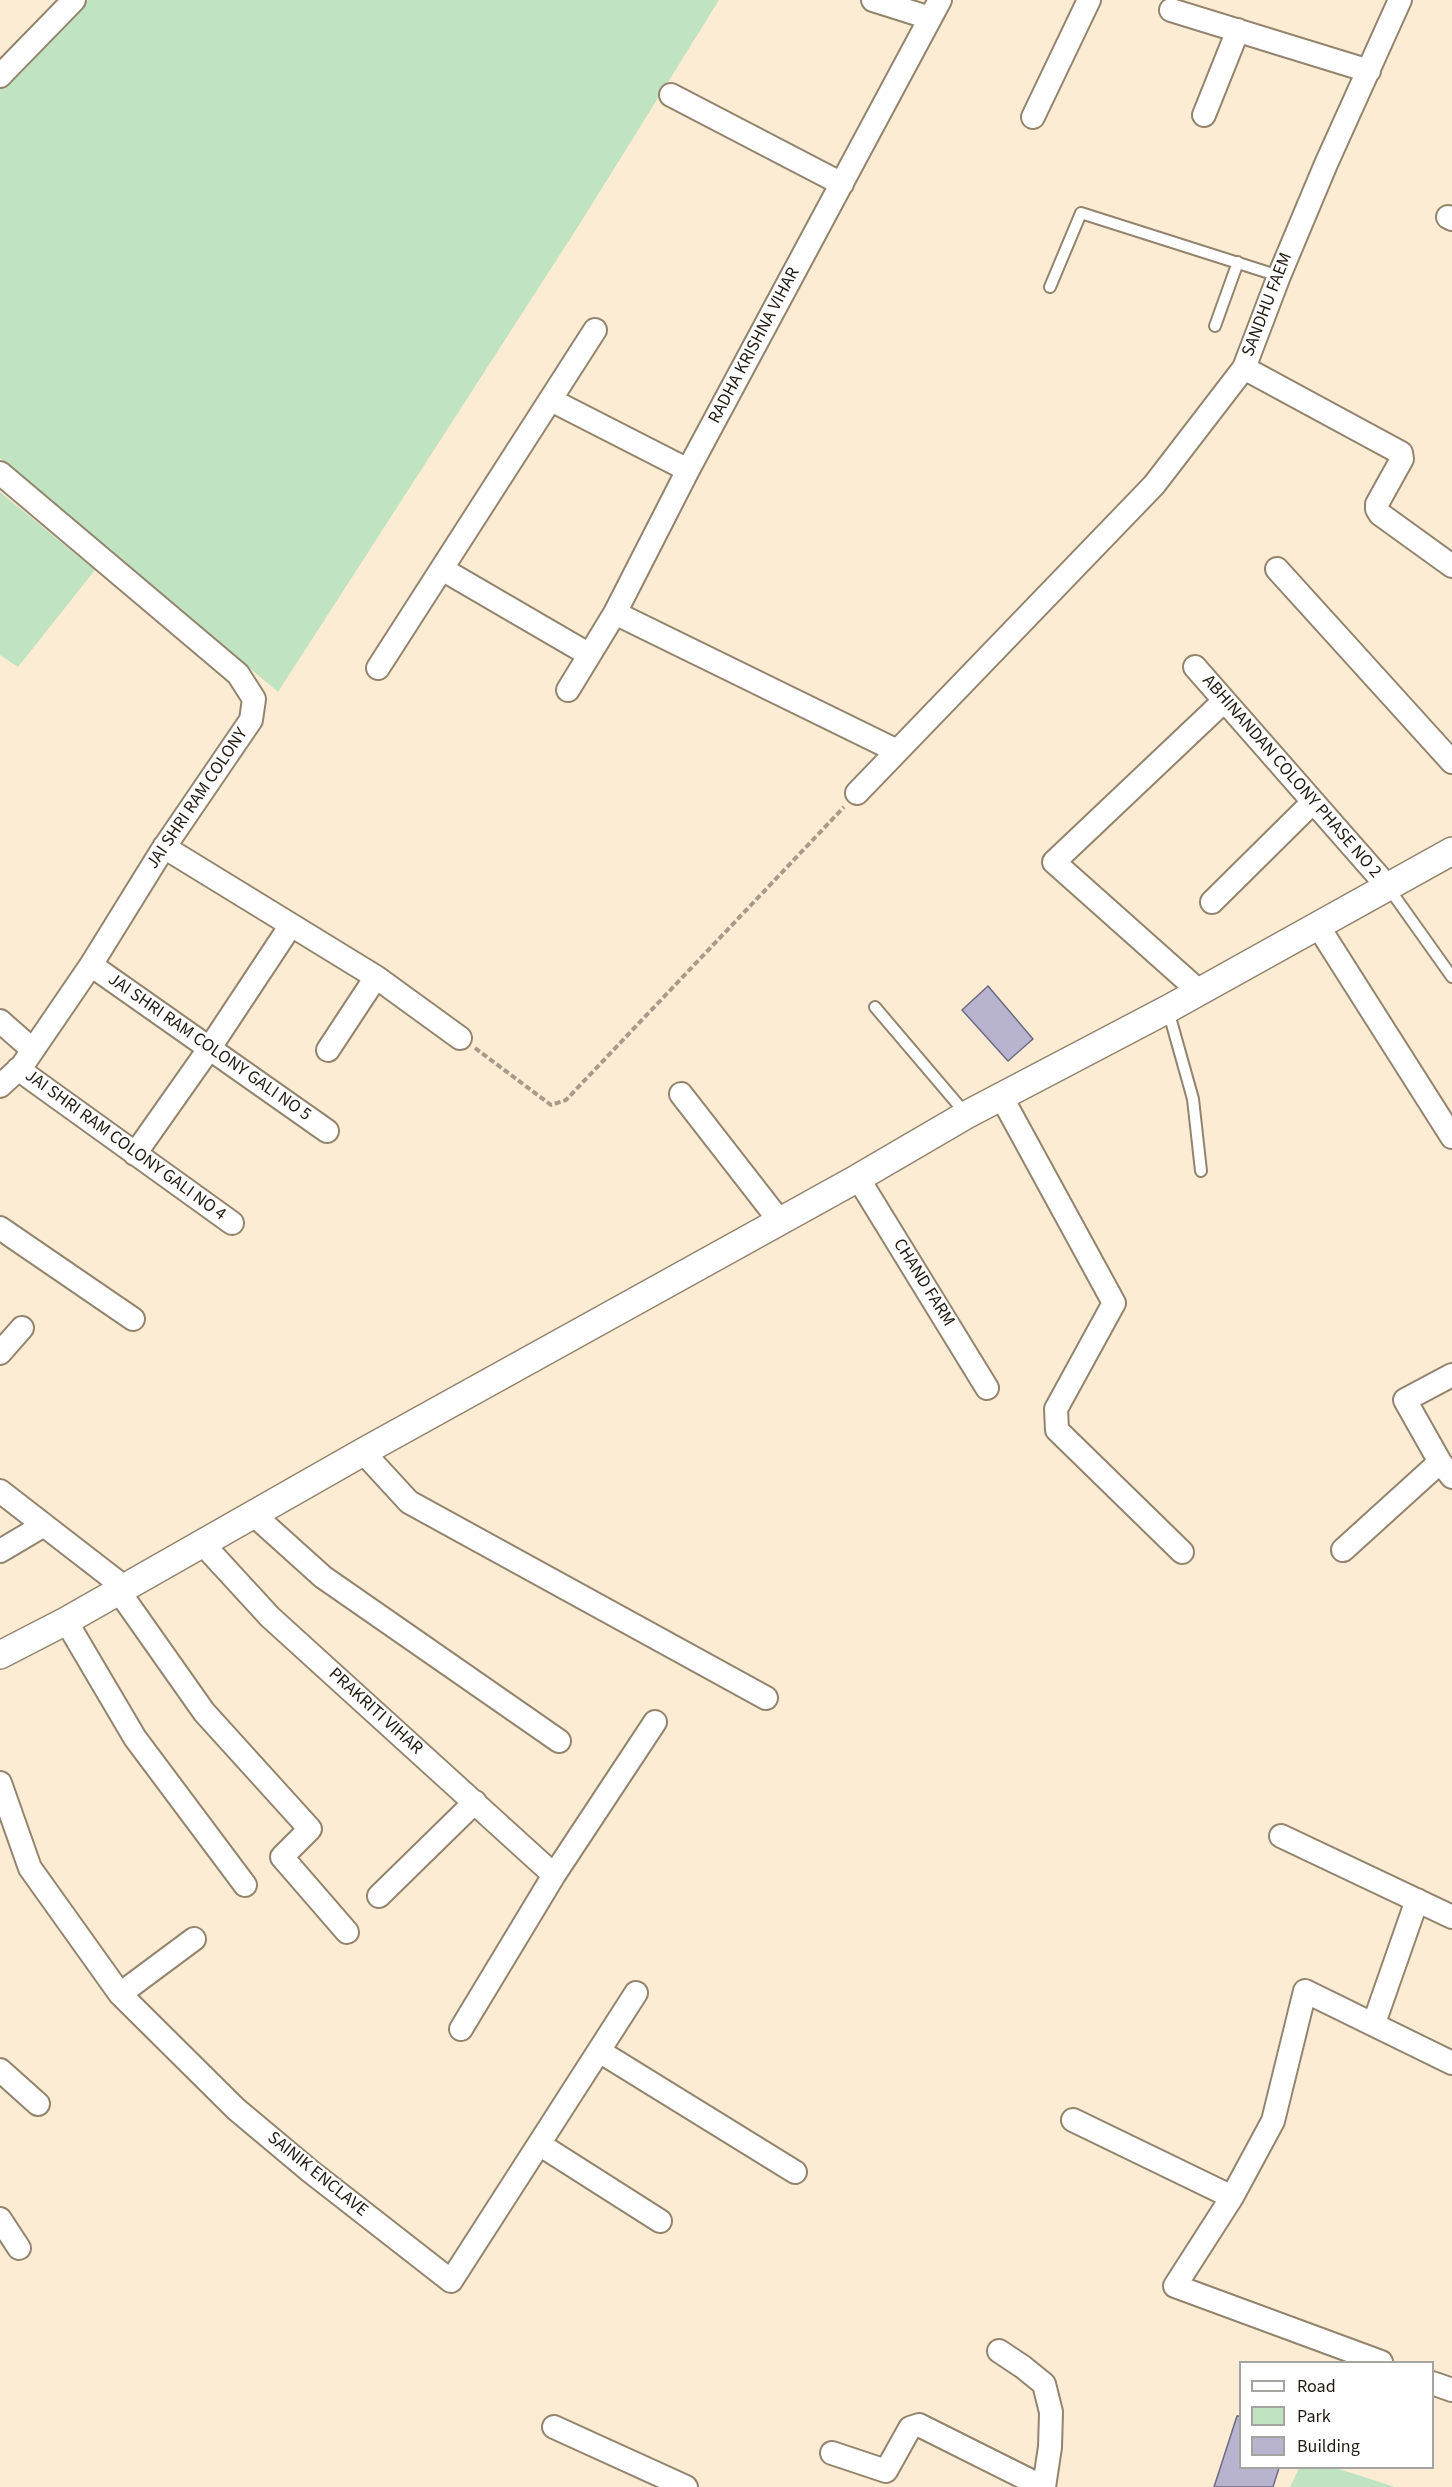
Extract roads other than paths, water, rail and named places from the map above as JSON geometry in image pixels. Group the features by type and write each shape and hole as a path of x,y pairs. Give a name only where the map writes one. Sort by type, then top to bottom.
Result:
{"street":[{"path":"0,76 74,0"},
{"path":"873,0 935,9"},
{"path":"1033,117 1089,0"},
{"name":"SANDHU FAEM","path":"1400,0 1279,276 1244,368 1400,452 1402,459 1377,504 1377,509 1380,514 1452,566"},
{"name":"RADHA KRISHNA VIHAR","path":"568,690 615,613 688,470 935,9"},
{"path":"1171,10 1369,71"},
{"path":"1204,114 1238,30"},
{"path":"671,95 842,184"},
{"path":"378,668 595,330"},
{"path":"857,793 1154,485 1244,368"},
{"path":"551,400 688,470"},
{"name":"JAI SHRI RAM COLONY","path":"0,472 238,674 254,699 251,720 164,848 91,965 33,1050 0,1086"},
{"path":"442,568 588,654"},
{"path":"1277,569 1452,762"},
{"path":"615,613 897,752"},
{"name":"ABHINANDAN COLONY PHASE NO 2","path":"1195,667 1388,887"},
{"path":"1200,992 1053,862 1224,701"},
{"path":"1212,902 1313,801"},
{"path":"164,848 376,976 466,1042"},
{"path":"0,1655 66,1621 363,1452 858,1178 966,1114 1200,992 1452,851"},
{"path":"135,1154 210,1049 291,925"},
{"path":"1318,926 1452,1137"},
{"name":"JAI SHRI RAM COLONY GALI NO 5","path":"91,965 327,1131"},
{"path":"328,1050 376,976"},
{"path":"0,1020 33,1050"},
{"name":"JAI SHRI RAM COLONY GALI NO 4","path":"18,1069 232,1223"},
{"path":"681,1094 779,1220"},
{"path":"1002,1096 1114,1303 1056,1409 1057,1430 1182,1552"},
{"name":"CHAND FARM","path":"858,1178 987,1388"},
{"path":"0,1228 133,1319"},
{"path":"0,1353 22,1328"},
{"path":"1343,1551 1446,1469 1405,1400 1452,1375"},
{"path":"363,1452 409,1502 766,1698"},
{"path":"0,1491 121,1588 204,1712 310,1829 282,1857 347,1932"},
{"path":"253,1514 323,1577 560,1741"},
{"path":"0,1551 44,1525"},
{"name":"PRAKRITI VIHAR","path":"202,1543 270,1617 554,1875"},
{"path":"66,1621 135,1738 245,1885"},
{"path":"461,2029 554,1875 654,1722"},
{"name":"SAINIK ENCLAVE","path":"0,1782 30,1868 120,1994 244,2116 310,2171 451,2281 636,1993"},
{"path":"379,1896 475,1802"},
{"path":"1281,1836 1452,1917"},
{"path":"1374,2023 1417,1900"},
{"path":"120,1994 194,1940"},
{"path":"1378,2361 1175,2286 1232,2197 1274,2121 1305,1990 1452,2063"},
{"path":"599,2051 795,2172"},
{"path":"0,2070 38,2104"},
{"path":"1073,2120 1232,2197"},
{"path":"539,2145 660,2222"},
{"path":"0,2219 19,2248"},
{"path":"832,2453 886,2471 910,2428 919,2426 1043,2487 1050,2447 1051,2412 1044,2384 999,2351"},
{"path":"1434,2384 1452,2390"},
{"path":"554,2427 686,2487"}],"lane":[{"path":"1050,287 1081,213 1279,276"},
{"path":"1215,326 1238,262"},
{"path":"1388,887 1452,977"},
{"path":"875,1007 966,1114"},
{"path":"1168,1009 1193,1099 1201,1171"}]}
